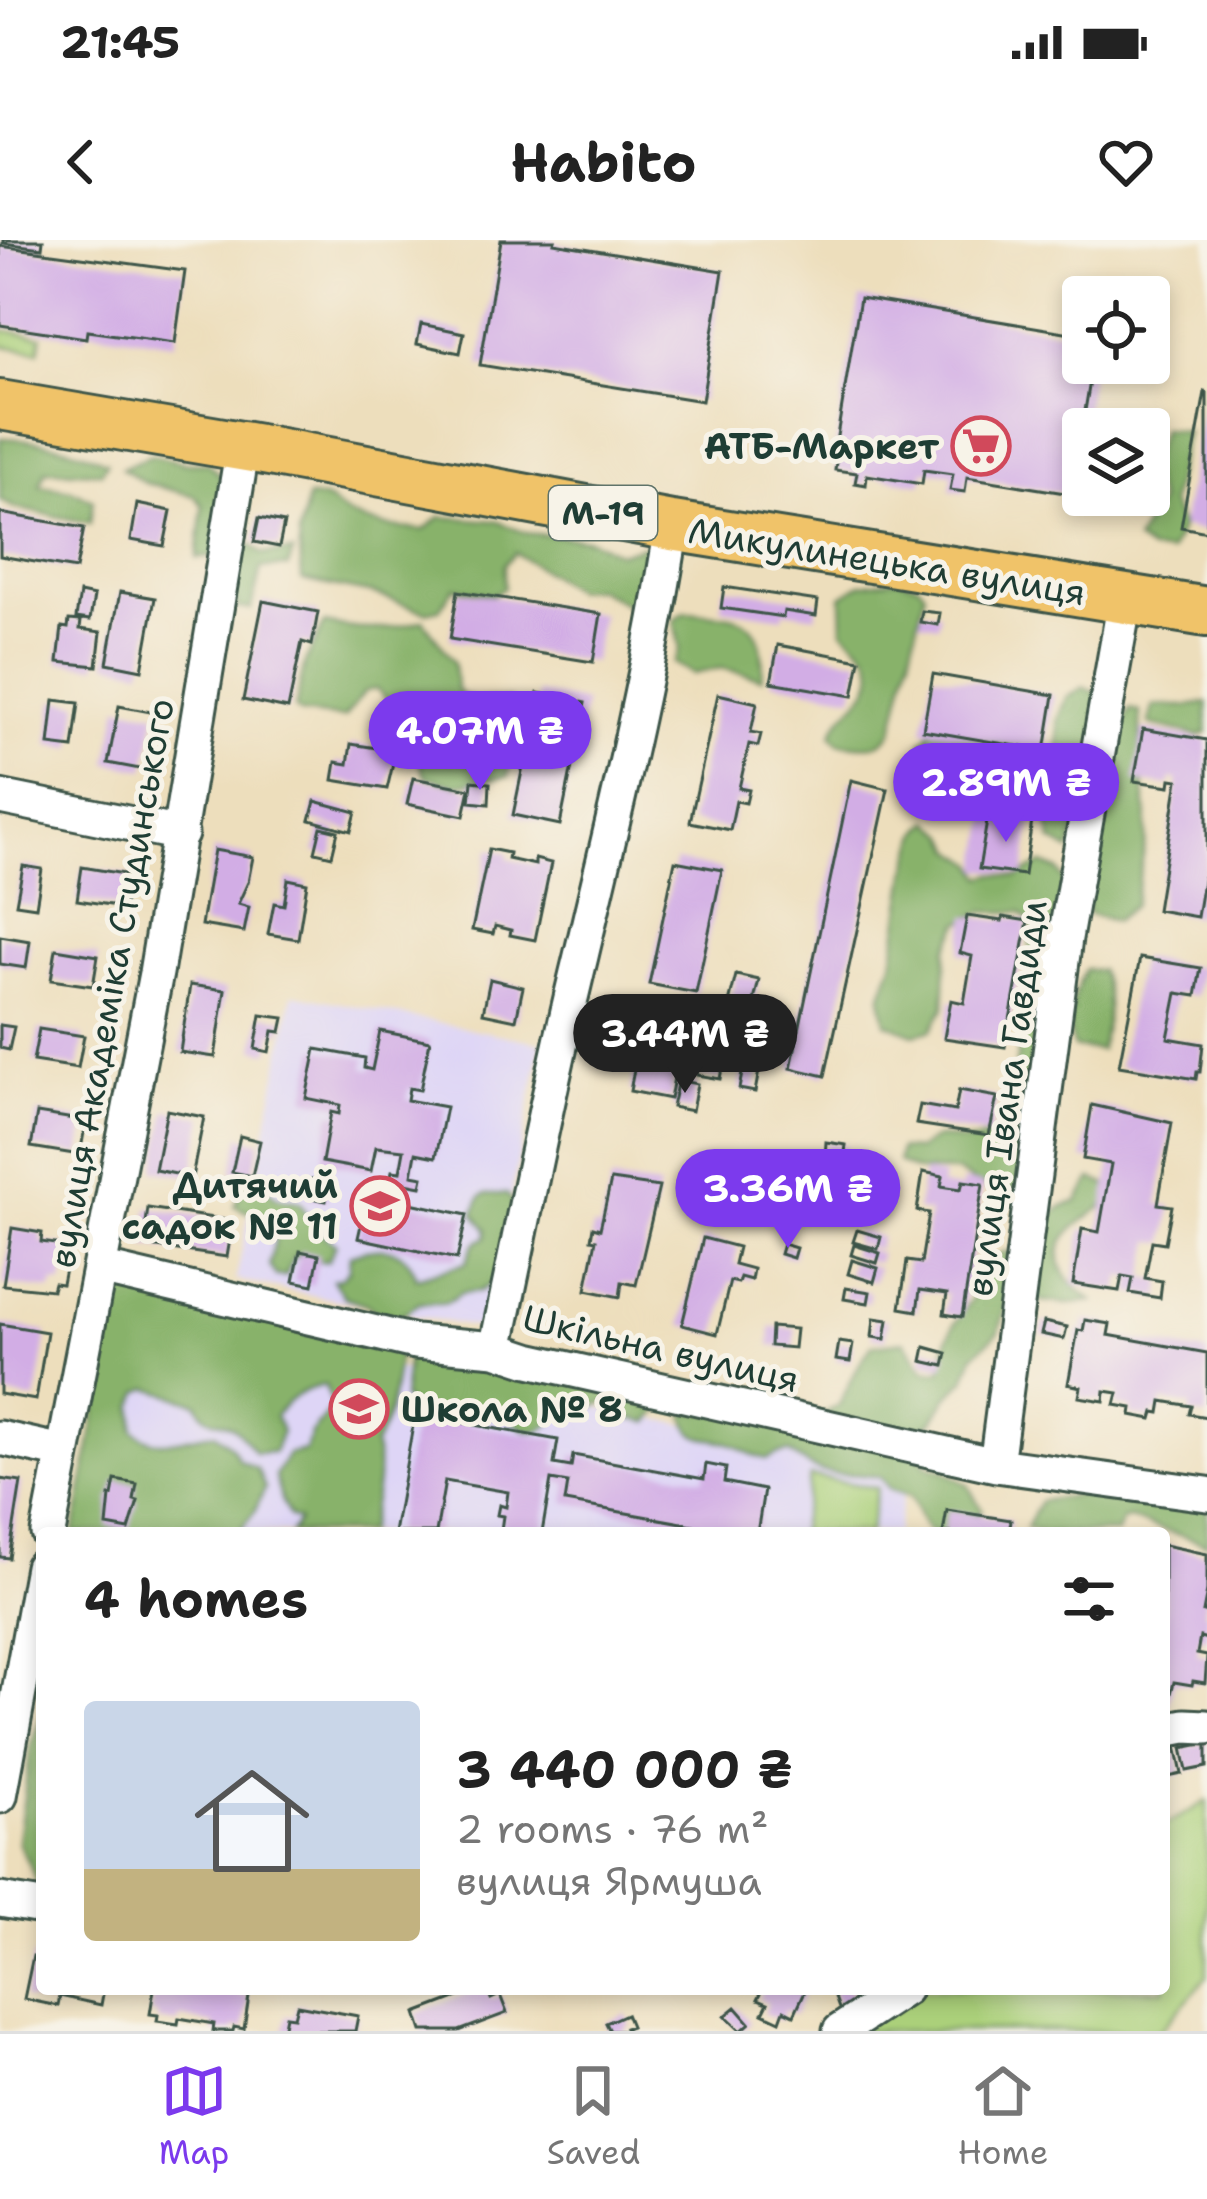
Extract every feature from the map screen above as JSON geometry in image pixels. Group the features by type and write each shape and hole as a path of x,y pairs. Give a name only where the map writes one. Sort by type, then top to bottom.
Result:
{"highway":[{"name":"Микулинецька вулиця","path":"0,405 672,526 1207,612"}],"street":[{"name":"вулиця Академіка Студинського","path":"49,1527 181,834 243,446"},
{"path":"496,1349 610,840 672,526"},
{"name":"вулиця Івана Гавдиди","path":"996,1466 1065,938 1125,600"},
{"path":"0,797 181,834"},
{"name":"Шкільна вулиця","path":"100,1268 416,1342 496,1349 996,1466 1207,1494"},
{"path":"0,1438 63,1452"},
{"path":"0,1796 36,1600"},
{"path":"1170,1729 1207,1727"},
{"path":"0,1900 36,1906"},
{"path":"840,2031 895,1995"}],"shaded area":[{"name":"Дитячий садок № 11","path":"293,994 542,1043 484,1329 236,1280"},
{"name":"Школа № 8","path":"123,1321 458,1379 908,1470 897,1527 88,1527"}],"green space":[{"path":"0,330 42,336 39,351 0,346"},
{"path":"1170,430 1186,431 1170,503"},
{"path":"0,438 55,445 107,462 101,472 46,470 40,485 71,490 93,500 90,523 15,508 0,500"},
{"path":"151,455 208,463 220,475 224,496 215,557 197,558 203,506 195,496 145,483 122,468"},
{"path":"308,497 326,500 353,517 383,526 424,530 440,517 497,521 525,533 588,539 619,553 651,544 664,553 642,628 624,603 596,588 574,590 515,553 504,565 504,588 492,595 454,587 440,609 426,612 374,594 302,580 299,534"},
{"path":"1170,503 1181,527 1170,552 1150,551 1136,541 1151,516 1170,516"},
{"path":"250,544 262,554 293,552 288,567 261,568 251,609 238,608 234,594 240,550"},
{"path":"899,579 918,584 925,592 893,730 876,744 839,743 832,735 836,725 866,691 873,671 868,655 843,630 842,596 861,584"},
{"path":"684,612 744,621 759,640 762,678 721,668 693,674 674,663 680,648 674,621"},
{"path":"423,620 454,662 460,694 475,700 510,700 513,748 508,776 456,785 425,776 419,761 426,716 394,732 390,702 376,689 365,691 344,718 295,709 305,662 325,623 374,629"},
{"path":"1084,687 1107,697 1070,851 1052,841 1048,823 1059,749 1058,720 1067,698"},
{"path":"1207,703 1207,733 1198,736 1149,724 1153,706"},
{"path":"1130,709 1140,712 1146,840 1134,905 1115,921 1088,914 1087,895 1112,753"},
{"path":"936,726 1024,743 1020,760 994,772 950,771 921,743"},
{"path":"930,821 947,834 955,850 975,863 983,877 1018,877 1042,864 1058,870 1068,888 1057,959 1042,969 1030,948 1032,923 1021,912 982,912 960,923 947,949 944,1008 931,1030 914,1034 886,1023 881,997 893,963 907,873 919,833"},
{"path":"1085,970 1100,970 1106,991 1100,1050 1074,1048 1071,1038 1071,1008"},
{"path":"1036,985 1049,988 1037,1082 1019,1084 1014,1079 1025,1002"},
{"path":"1012,1127 1030,1133 1019,1188 999,1190 958,1172 917,1171 898,1162 900,1149 918,1150 939,1138 975,1140"},
{"path":"1092,1179 1116,1195 1071,1231 1063,1241 1060,1261 1069,1279 1093,1301 1034,1300 1051,1215 1077,1202"},
{"path":"260,1182 277,1198 300,1202 314,1227 336,1244 328,1261 310,1262 303,1255 294,1256 286,1276 276,1276 269,1266 279,1223 235,1206 243,1188"},
{"path":"486,1194 507,1194 517,1209 501,1277 480,1291 461,1293 446,1303 420,1303 398,1317 344,1297 333,1280 349,1270 350,1255 371,1249 399,1253 416,1278 466,1263 474,1244 486,1237 487,1229 474,1213"},
{"path":"1006,1251 1017,1262 999,1332 974,1355 965,1380 946,1398 932,1422 903,1437 928,1466 968,1485 982,1510 964,1527 925,1527 910,1496 890,1490 880,1477 823,1472 789,1452 767,1459 697,1435 688,1425 687,1412 819,1417 839,1405 872,1345 905,1341 925,1371 941,1371 947,1339 991,1260"},
{"path":"114,1283 401,1347 390,1408 374,1445 377,1478 368,1527 294,1527 298,1520 290,1517 281,1500 275,1476 288,1454 305,1451 311,1433 332,1408 325,1385 286,1404 275,1416 282,1431 274,1452 255,1453 236,1429 208,1418 197,1403 149,1388 140,1392 134,1430 143,1437 162,1442 215,1433 239,1460 257,1469 265,1488 254,1513 243,1527 75,1527 99,1393 99,1365 112,1319"},
{"path":"443,1335 643,1393 662,1408 649,1422 622,1417 605,1402 583,1410 561,1407 549,1425 529,1431 505,1414 486,1417 415,1408 403,1399 407,1360"},
{"path":"810,1476 877,1488 870,1527 800,1527"},
{"path":"1127,1487 1207,1501 1207,1544 1170,1532 1170,1527 1130,1519 1120,1527 1027,1527 1040,1501"},
{"path":"36,1731 36,1879 18,1842"},
{"path":"1207,1801 1207,1977 1160,2031 848,2031 898,1995 1170,1995 1170,1823"}],"building":[{"path":"3,240 43,240 42,248"},
{"path":"501,240 555,240 723,271 702,401 480,365"},
{"path":"0,246 185,271 175,343 87,331 86,338 0,325"},
{"path":"860,298 1062,332 1062,384 1089,384 1085,408 1062,408 1062,493 967,477 965,492 950,490 953,474 924,470 922,484 867,475 866,485 855,483 857,473 835,470"},
{"path":"421,324 464,333 460,353 417,344"},
{"path":"1207,393 1207,532 1181,527"},
{"path":"137,504 171,511 164,546 131,540"},
{"path":"0,513 84,528 76,569 0,556"},
{"path":"259,518 284,523 279,547 254,542"},
{"path":"724,587 818,601 816,616 784,611 783,617 721,608"},
{"path":"458,591 601,614 593,662 450,639"},
{"path":"120,592 155,598 142,670 107,663"},
{"path":"80,593 94,596 90,620 76,618"},
{"path":"263,601 318,612 312,645 302,642 288,709 243,700"},
{"path":"922,611 940,613 938,625 920,622"},
{"path":"69,620 81,621 80,629 101,632 97,666 58,662 62,627 68,628"},
{"path":"778,645 860,660 853,696 771,682"},
{"path":"933,674 1054,695 1045,751 923,730"},
{"path":"538,693 585,703 560,825 513,815"},
{"path":"718,694 757,703 751,732 761,734 758,746 749,744 739,788 749,790 746,803 736,801 730,830 690,822"},
{"path":"54,700 79,703 73,748 49,745"},
{"path":"119,706 156,713 145,770 108,763"},
{"path":"1143,729 1207,740 1207,856 1197,917 1157,910 1178,780 1171,779 1170,786 1134,781"},
{"path":"351,744 396,751 387,789 333,780 336,762 348,764"},
{"path":"413,778 470,789 464,816 407,804"},
{"path":"851,780 888,789 825,1076 791,1068"},
{"path":"472,781 490,783 489,804 470,802"},
{"path":"315,801 356,812 351,831 310,820"},
{"path":"988,815 1032,821 1024,875 979,869"},
{"path":"321,827 338,831 332,856 315,852"},
{"path":"489,849 509,853 508,859 551,863 535,940 495,926 493,934 472,930"},
{"path":"214,850 253,857 238,904 249,907 244,932 201,925"},
{"path":"675,861 722,870 696,993 649,984"},
{"path":"23,866 42,869 36,907 16,904"},
{"path":"82,867 130,875 124,907 77,900"},
{"path":"288,879 307,883 298,939 268,934 274,903 284,905"},
{"path":"967,916 1028,921 1005,1047 944,1038 951,1000 964,1003 972,956 960,953"},
{"path":"0,936 30,941 26,968 0,964"},
{"path":"56,949 98,956 93,986 51,980"},
{"path":"1140,958 1201,968 1196,996 1177,993 1168,1038 1203,1044 1196,1079 1119,1066"},
{"path":"736,975 759,980 752,1009 729,1003"},
{"path":"490,979 523,987 516,1020 483,1013"},
{"path":"190,985 225,990 215,1057 180,1052"},
{"path":"645,1010 685,1018 670,1099 630,1091"},
{"path":"261,1015 284,1018 281,1032 273,1031 269,1052 255,1049"},
{"path":"0,1025 14,1027 9,1050 0,1048"},
{"path":"715,1025 747,1033 743,1047 712,1040"},
{"path":"39,1029 84,1036 78,1068 33,1061"},
{"path":"380,1031 430,1041 420,1090 409,1088 407,1100 446,1107 436,1157 416,1153 412,1175 423,1177 421,1186 390,1180 392,1171 400,1172 404,1150 376,1147 371,1171 322,1162 331,1112 339,1114 340,1105 306,1098 316,1049 365,1058 364,1068 372,1070"},
{"path":"704,1042 726,1046 720,1079 697,1075"},
{"path":"747,1047 763,1050 755,1092 739,1089"},
{"path":"678,1080 697,1084 692,1111 672,1107"},
{"path":"959,1090 997,1097 989,1135 916,1124 920,1105 955,1111"},
{"path":"1092,1105 1172,1123 1158,1204 1172,1206 1165,1243 1152,1241 1145,1278 1162,1281 1160,1298 1130,1293 1133,1278 1122,1276 1119,1291 1073,1284 1082,1229 1099,1232 1111,1164 1083,1159"},
{"path":"167,1110 204,1117 192,1177 155,1170"},
{"path":"37,1113 86,1121 80,1155 31,1147"},
{"path":"240,1136 260,1141 252,1176 232,1172"},
{"path":"826,1142 846,1145 844,1160 825,1158"},
{"path":"923,1172 943,1176 941,1186 961,1189 963,1181 983,1184 962,1317 944,1314 947,1294 920,1290 917,1311 900,1308 907,1261 921,1263 929,1213 917,1211"},
{"path":"312,1179 329,1183 326,1201 308,1197"},
{"path":"611,1180 659,1187 636,1285 622,1282 620,1297 586,1290 596,1240 591,1239 593,1227 600,1229"},
{"path":"368,1194 467,1215 457,1259 358,1238"},
{"path":"148,1208 233,1221 227,1257 143,1245"},
{"path":"12,1228 42,1233 41,1242 69,1246 66,1261 71,1261 62,1284 54,1283 52,1290 3,1285"},
{"path":"857,1230 881,1237 878,1249 853,1242"},
{"path":"703,1238 738,1247 734,1264 753,1269 751,1280 730,1281 717,1334 682,1325"},
{"path":"783,1244 796,1248 793,1258 780,1254"},
{"path":"854,1245 880,1253 877,1263 851,1255"},
{"path":"300,1251 319,1255 313,1285 294,1281"},
{"path":"852,1260 878,1268 874,1282 848,1274"},
{"path":"846,1288 870,1292 868,1303 844,1299"},
{"path":"874,1318 888,1320 885,1339 872,1337"},
{"path":"1085,1320 1110,1324 1108,1335 1207,1353 1207,1417 1189,1414 1191,1406 1162,1401 1160,1413 1154,1412 1152,1419 1131,1415 1132,1408 1115,1405 1118,1393 1105,1391 1104,1401 1079,1397 1081,1387 1068,1384 1078,1330 1083,1331"},
{"path":"1044,1322 1067,1327 1064,1339 1041,1334"},
{"path":"0,1324 47,1332 36,1400 0,1394"},
{"path":"771,1327 796,1329 794,1348 770,1346"},
{"path":"839,1342 853,1344 850,1362 836,1360"},
{"path":"925,1347 947,1353 944,1366 922,1361"},
{"path":"415,1414 558,1440 554,1464 571,1467 573,1455 704,1479 706,1464 726,1468 724,1482 764,1490 758,1527 704,1527 565,1502 568,1483 551,1480 543,1527 501,1527 503,1516 497,1515 499,1505 506,1507 508,1492 445,1481 437,1527 395,1527"},
{"path":"0,1479 21,1482 9,1558 0,1557"},
{"path":"115,1480 137,1484 134,1500 138,1501 130,1527 107,1526"},
{"path":"947,1510 1011,1520 1010,1527 944,1527"},
{"path":"1170,1546 1207,1554 1203,1612 1207,1613 1207,1639 1200,1637 1197,1654 1207,1656 1205,1683 1174,1682 1170,1698"},
{"path":"1207,1743 1207,1767 1187,1771 1182,1748"},
{"path":"1176,1746 1182,1774 1170,1777 1170,1748"},
{"path":"33,1956 36,1995 103,1995 101,2005 60,1996 58,2006 24,1999"},
{"path":"153,1995 249,1996 244,2029 234,2027 233,2031 213,2031 214,2024 179,2018 178,2024 157,2021 158,2015 150,2014"},
{"path":"463,1995 489,1995 491,1999 500,1995 507,2013 459,2031 422,2031 416,2013"},
{"path":"760,1995 803,1995 794,2015 784,2010 780,2021 763,2013 768,2003 758,1999"},
{"path":"834,1995 852,1995 857,2008 841,2014"},
{"path":"297,2005 358,2016 355,2031 283,2031 286,2016 294,2017"},
{"path":"736,2007 750,2023 741,2031 725,2016"},
{"path":"626,2014 631,2026 627,2031 610,2031 606,2023"}],"place":[{"name":"АТБ-Маркет","path":"981,446"},
{"name":"Дитячий садок № 11","path":"380,1206"},
{"name":"Школа № 8","path":"359,1409"}]}
